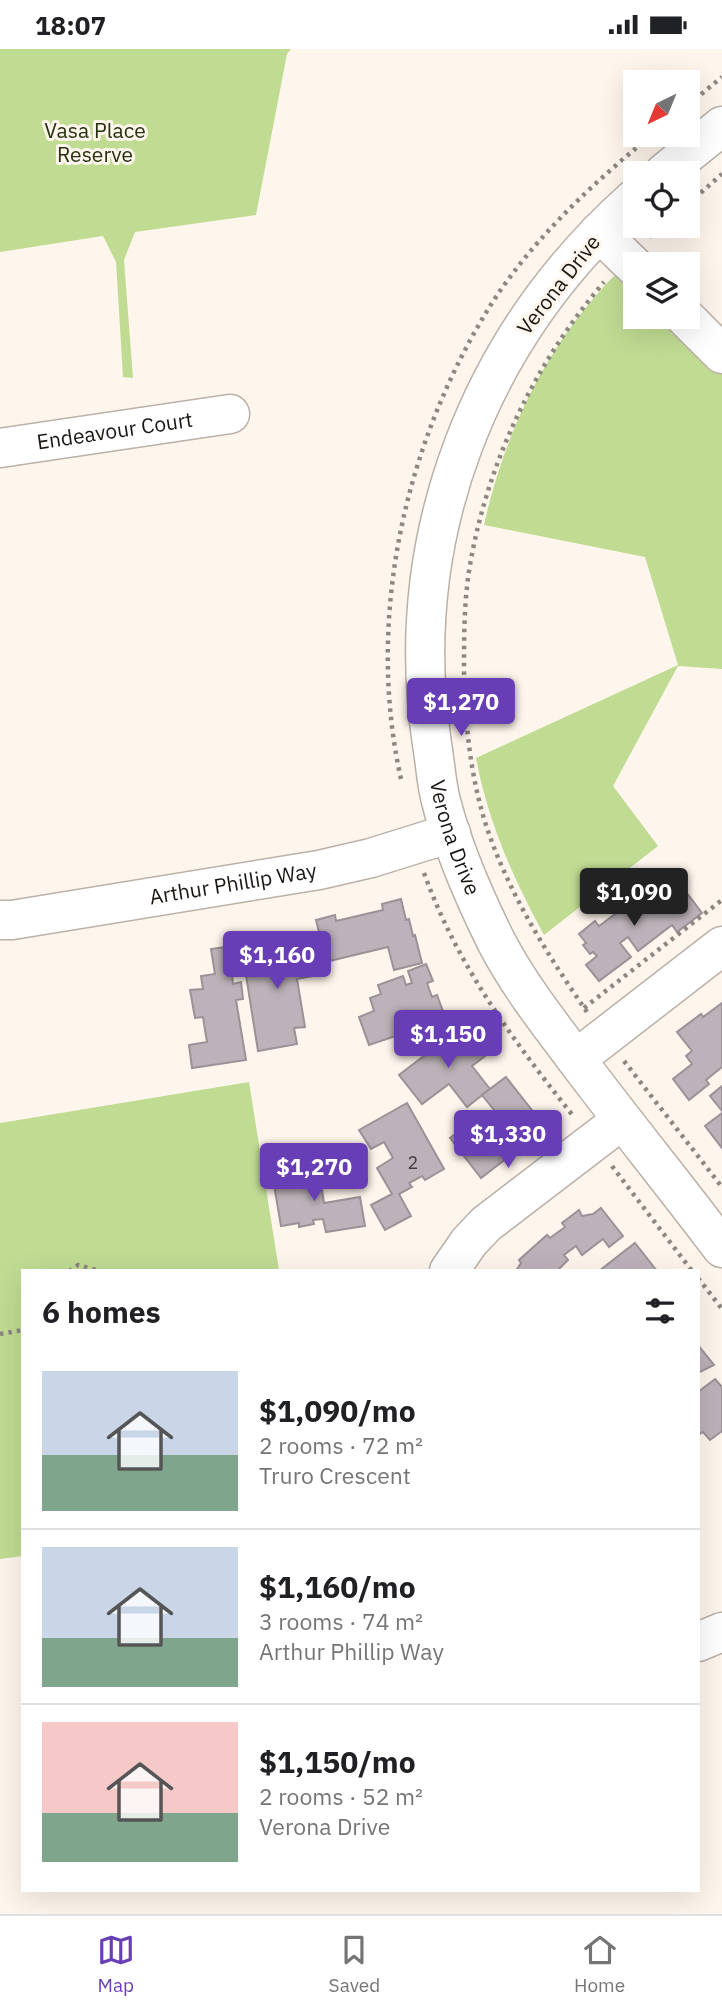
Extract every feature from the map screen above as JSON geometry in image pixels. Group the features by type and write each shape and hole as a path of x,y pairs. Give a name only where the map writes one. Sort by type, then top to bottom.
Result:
{"street":[{"path":"679,161 722,126"},
{"name":"Verona Drive","path":"620,252 578,255 532,315 490,385 471,423 453,472 435,537 427,598 424,659 426,694 440,797 479,905 499,946 522,985 588,1034 608,1131 722,1248"},
{"path":"697,329 722,354"},
{"name":"Endeavour Court","path":"0,448 230,414"},
{"name":"Arthur Phillip Way","path":"4,921 319,870 371,858 451,833"},
{"path":"588,1034 722,946"},
{"path":"450,1269 486,1224 608,1131"},
{"path":"700,1641 722,1632"}],"path":[{"path":"700,95 722,76"},
{"path":"403,786 394,745 388,632 411,483 434,417 458,364 493,302 532,250 576,203 639,147"},
{"path":"700,193 722,174"},
{"path":"643,238 620,252 566,330 529,390 504,444 484,504 470,566 464,620 464,688 468,748 485,822 514,892 553,962 588,1034 722,1187"},
{"path":"414,845 446,924 483,995 518,1046 608,1131 691,1269"},
{"path":"588,1034 722,900"},
{"path":"72,1269 78,1265 93,1269"},
{"path":"700,1281 722,1309"},
{"path":"0,1334 21,1330"}],"green space":[{"name":"Vasa Place Reserve","path":"0,49 291,49 287,54 256,215 135,232 124,260 133,378 123,377 116,262 103,236 0,252"},
{"path":"616,274 623,278 623,329 679,329 722,371 722,669 678,666 613,786 658,846 544,935 503,849 487,805 476,758 678,665 645,557 484,525 504,457 532,391 570,329"},
{"path":"249,1082 279,1269 21,1269 21,1556 0,1559 0,1123"}],"building":[{"path":"644,883 664,909 686,892 702,913 677,932 672,925 638,951 628,937 620,943 631,957 599,981 586,965 597,956 593,952 590,954 579,934 595,921 599,926 619,911 615,906"},
{"path":"401,899 422,963 394,970 388,947 321,963 314,937 320,936 316,920 335,915 336,921 383,910 382,904"},
{"path":"307,936 313,976 297,979 305,1027 294,1028 297,1044 258,1051 242,950 280,947 279,940"},
{"path":"239,945 243,973 232,975 233,984 241,982 243,999 236,1000 246,1060 192,1068 189,1045 207,1042 203,1017 195,1018 190,990 203,989 201,976 215,974 211,949"},
{"path":"426,964 433,981 427,983 432,997 437,995 444,1014 427,1020 428,1025 369,1045 359,1017 374,1011 370,998 381,994 378,985 403,976 406,985 412,983 408,971"},
{"path":"722,1003 722,1067 706,1080 709,1084 689,1100 673,1079 692,1064 686,1056 692,1051 677,1032 701,1014 703,1017"},
{"path":"462,1027 485,1056 472,1066 490,1089 467,1107 449,1084 422,1104 399,1075"},
{"path":"506,1077 546,1128 481,1178 450,1138 467,1125 473,1134 498,1115 482,1095"},
{"path":"722,1086 722,1111 710,1096"},
{"path":"407,1103 444,1169 425,1180 422,1176 409,1183 412,1187 399,1194 411,1216 385,1230 371,1205 392,1194 377,1168 393,1158 384,1142 371,1149 359,1130"},
{"path":"722,1113 722,1148 705,1126"},
{"path":"318,1165 324,1203 360,1197 365,1226 326,1232 323,1219 313,1220 314,1224 299,1227 299,1223 281,1226 274,1185 287,1183 285,1171"},
{"path":"601,1208 623,1236 609,1247 603,1239 582,1255 576,1246 564,1255 568,1260 559,1269 517,1269 521,1263 519,1260 547,1235 550,1238 565,1227 562,1223 579,1210 582,1216 593,1214"},
{"path":"635,1243 655,1269 602,1269"},
{"path":"700,1348 714,1365 700,1372"},
{"path":"715,1379 722,1387 722,1431 710,1440 703,1432 700,1434 700,1390"}]}
